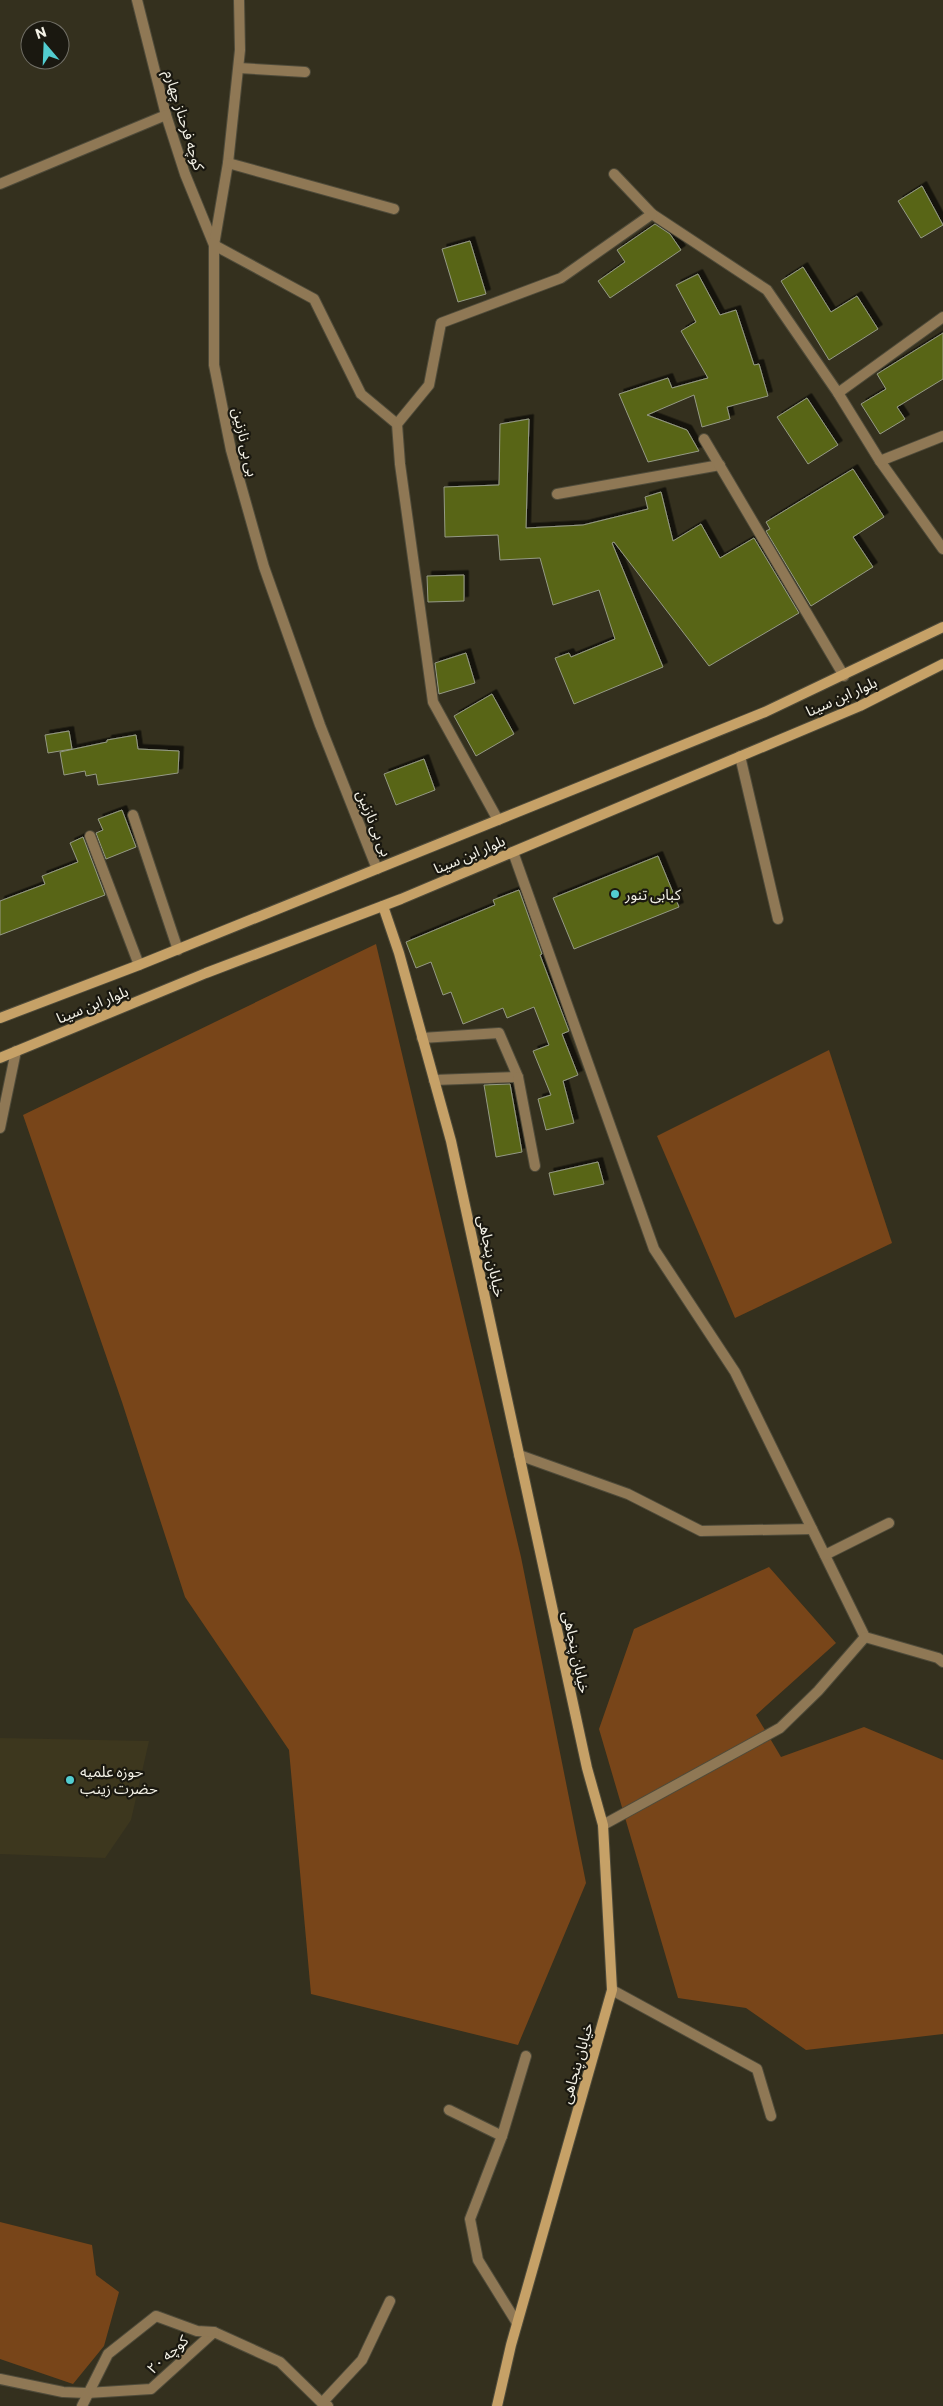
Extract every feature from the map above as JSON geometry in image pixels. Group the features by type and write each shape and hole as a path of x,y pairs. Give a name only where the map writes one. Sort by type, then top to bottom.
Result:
{"main road":[{"name":"بلوار ابن سینا","path":"0,1018 178,950 765,712 844,676 943,627"},
{"name":"بلوار ابن سینا","path":"0,1058 206,973 383,906 513,852 860,706 943,664"},
{"name":"خیابان پنجاهی","path":"383,906 399,953 451,1141 587,1768 603,1825 612,1990 517,2323 497,2406"}],"street":[{"name":"کوچه فرحناز چهارم","path":"137,0 166,115 185,174 214,245"},
{"name":"بی بی نازنین","path":"239,0 240,50 228,163 214,245 214,365 231,450 274,595 320,726 377,869"},
{"path":"238,68 305,72"},
{"path":"0,184 166,115"},
{"path":"228,163 394,209"},
{"path":"614,174 652,214 767,290 838,393 880,461 943,549"},
{"path":"498,820 433,702 400,464 398,424 429,385 441,323 561,278 652,214"},
{"path":"214,245 314,299 361,394 398,424"},
{"path":"838,393 943,317"},
{"path":"880,461 943,436"},
{"path":"704,439 844,676"},
{"path":"557,494 720,465"},
{"path":"740,756 778,919"},
{"path":"133,815 178,950"},
{"path":"90,836 139,965"},
{"path":"513,852 654,1248 735,1372 865,1637 938,1658 943,1662"},
{"path":"422,1038 499,1032 518,1077 535,1166"},
{"path":"0,1128 16,1051"},
{"path":"434,1080 518,1077"},
{"path":"519,1455 628,1494 700,1531 812,1529"},
{"path":"825,1555 890,1523"},
{"path":"603,1825 780,1728 818,1691 865,1637"},
{"path":"612,1990 757,2069 771,2116"},
{"path":"517,2323 478,2260 470,2219 502,2136 526,2056"},
{"path":"449,2110 502,2136"},
{"path":"82,2406 108,2354 156,2316 197,2331 214,2332 280,2362 325,2404 362,2360 390,2302"},
{"name":"کوچه ۲۰","path":"0,2379 63,2392 87,2394 151,2389 214,2332"}],"shaded area":[{"path":"376,944 521,1557 586,1883 518,2045 311,1994 289,1750 185,1597 122,1402 23,1115"},
{"path":"829,1050 892,1243 735,1318 657,1136"},
{"path":"769,1567 836,1643 756,1715 781,1757 864,1727 943,1760 943,2034 806,2050 746,2008 678,1998 599,1729 634,1629"},
{"name":"حوزه علمیه حضرت زینب","path":"0,1738 149,1741 131,1820 105,1858 0,1854"},
{"path":"0,2222 92,2245 96,2275 119,2292 104,2346 73,2384 0,2359"}],"building":[{"path":"922,186 943,225 921,238 898,201"},
{"path":"655,224 670,234 681,250 610,298 598,281 625,262 617,250"},
{"path":"470,241 486,294 458,302 442,249"},
{"path":"803,267 831,312 857,296 878,329 829,360 781,281"},
{"path":"698,274 720,315 736,310 754,365 759,364 768,396 727,407 730,419 702,427 694,395 647,415 687,430 699,451 648,462 619,394 668,378 672,388 708,378 681,331 696,322 676,285"},
{"path":"943,333 943,379 897,407 905,419 880,434 861,404 886,389 877,374"},
{"path":"807,398 838,445 808,464 777,417"},
{"path":"529,419 526,528 583,525 648,509 645,497 661,492 673,541 701,524 720,558 754,538 799,613 709,666 614,542 612,543 663,667 574,704 555,658 569,653 571,657 615,639 599,590 553,605 540,558 500,560 498,535 445,537 444,487 499,485 500,424"},
{"path":"853,469 884,517 853,537 873,567 811,606 766,531 770,529 766,522"},
{"path":"464,575 464,601 428,602 427,576"},
{"path":"466,653 475,683 439,694 435,663"},
{"path":"492,694 514,734 476,756 454,716"},
{"path":"69,731 72,749 48,753 45,735"},
{"path":"136,735 138,749 179,751 178,773 98,785 96,774 86,776 85,771 64,775 60,752"},
{"path":"424,759 435,790 396,805 384,774"},
{"path":"122,810 136,847 106,859 96,833 103,830 98,819"},
{"path":"83,837 105,895 0,935 0,901 45,884 42,876 78,862 70,843"},
{"path":"658,856 679,907 574,949 553,898"},
{"path":"519,890 542,954 540,955 569,1031 562,1034 578,1075 563,1081 574,1123 546,1130 538,1099 551,1095 533,1051 549,1045 534,1007 507,1018 503,1008 463,1024 451,992 443,995 431,962 416,968 406,942 495,905 493,900"},
{"path":"510,1084 522,1152 496,1157 484,1085"},
{"path":"598,1162 604,1184 554,1195 549,1173"}],"place":[{"name":"کبابی تنور","path":"615,894"},
{"name":"حوزه علمیه حضرت زینب","path":"70,1780"}]}
